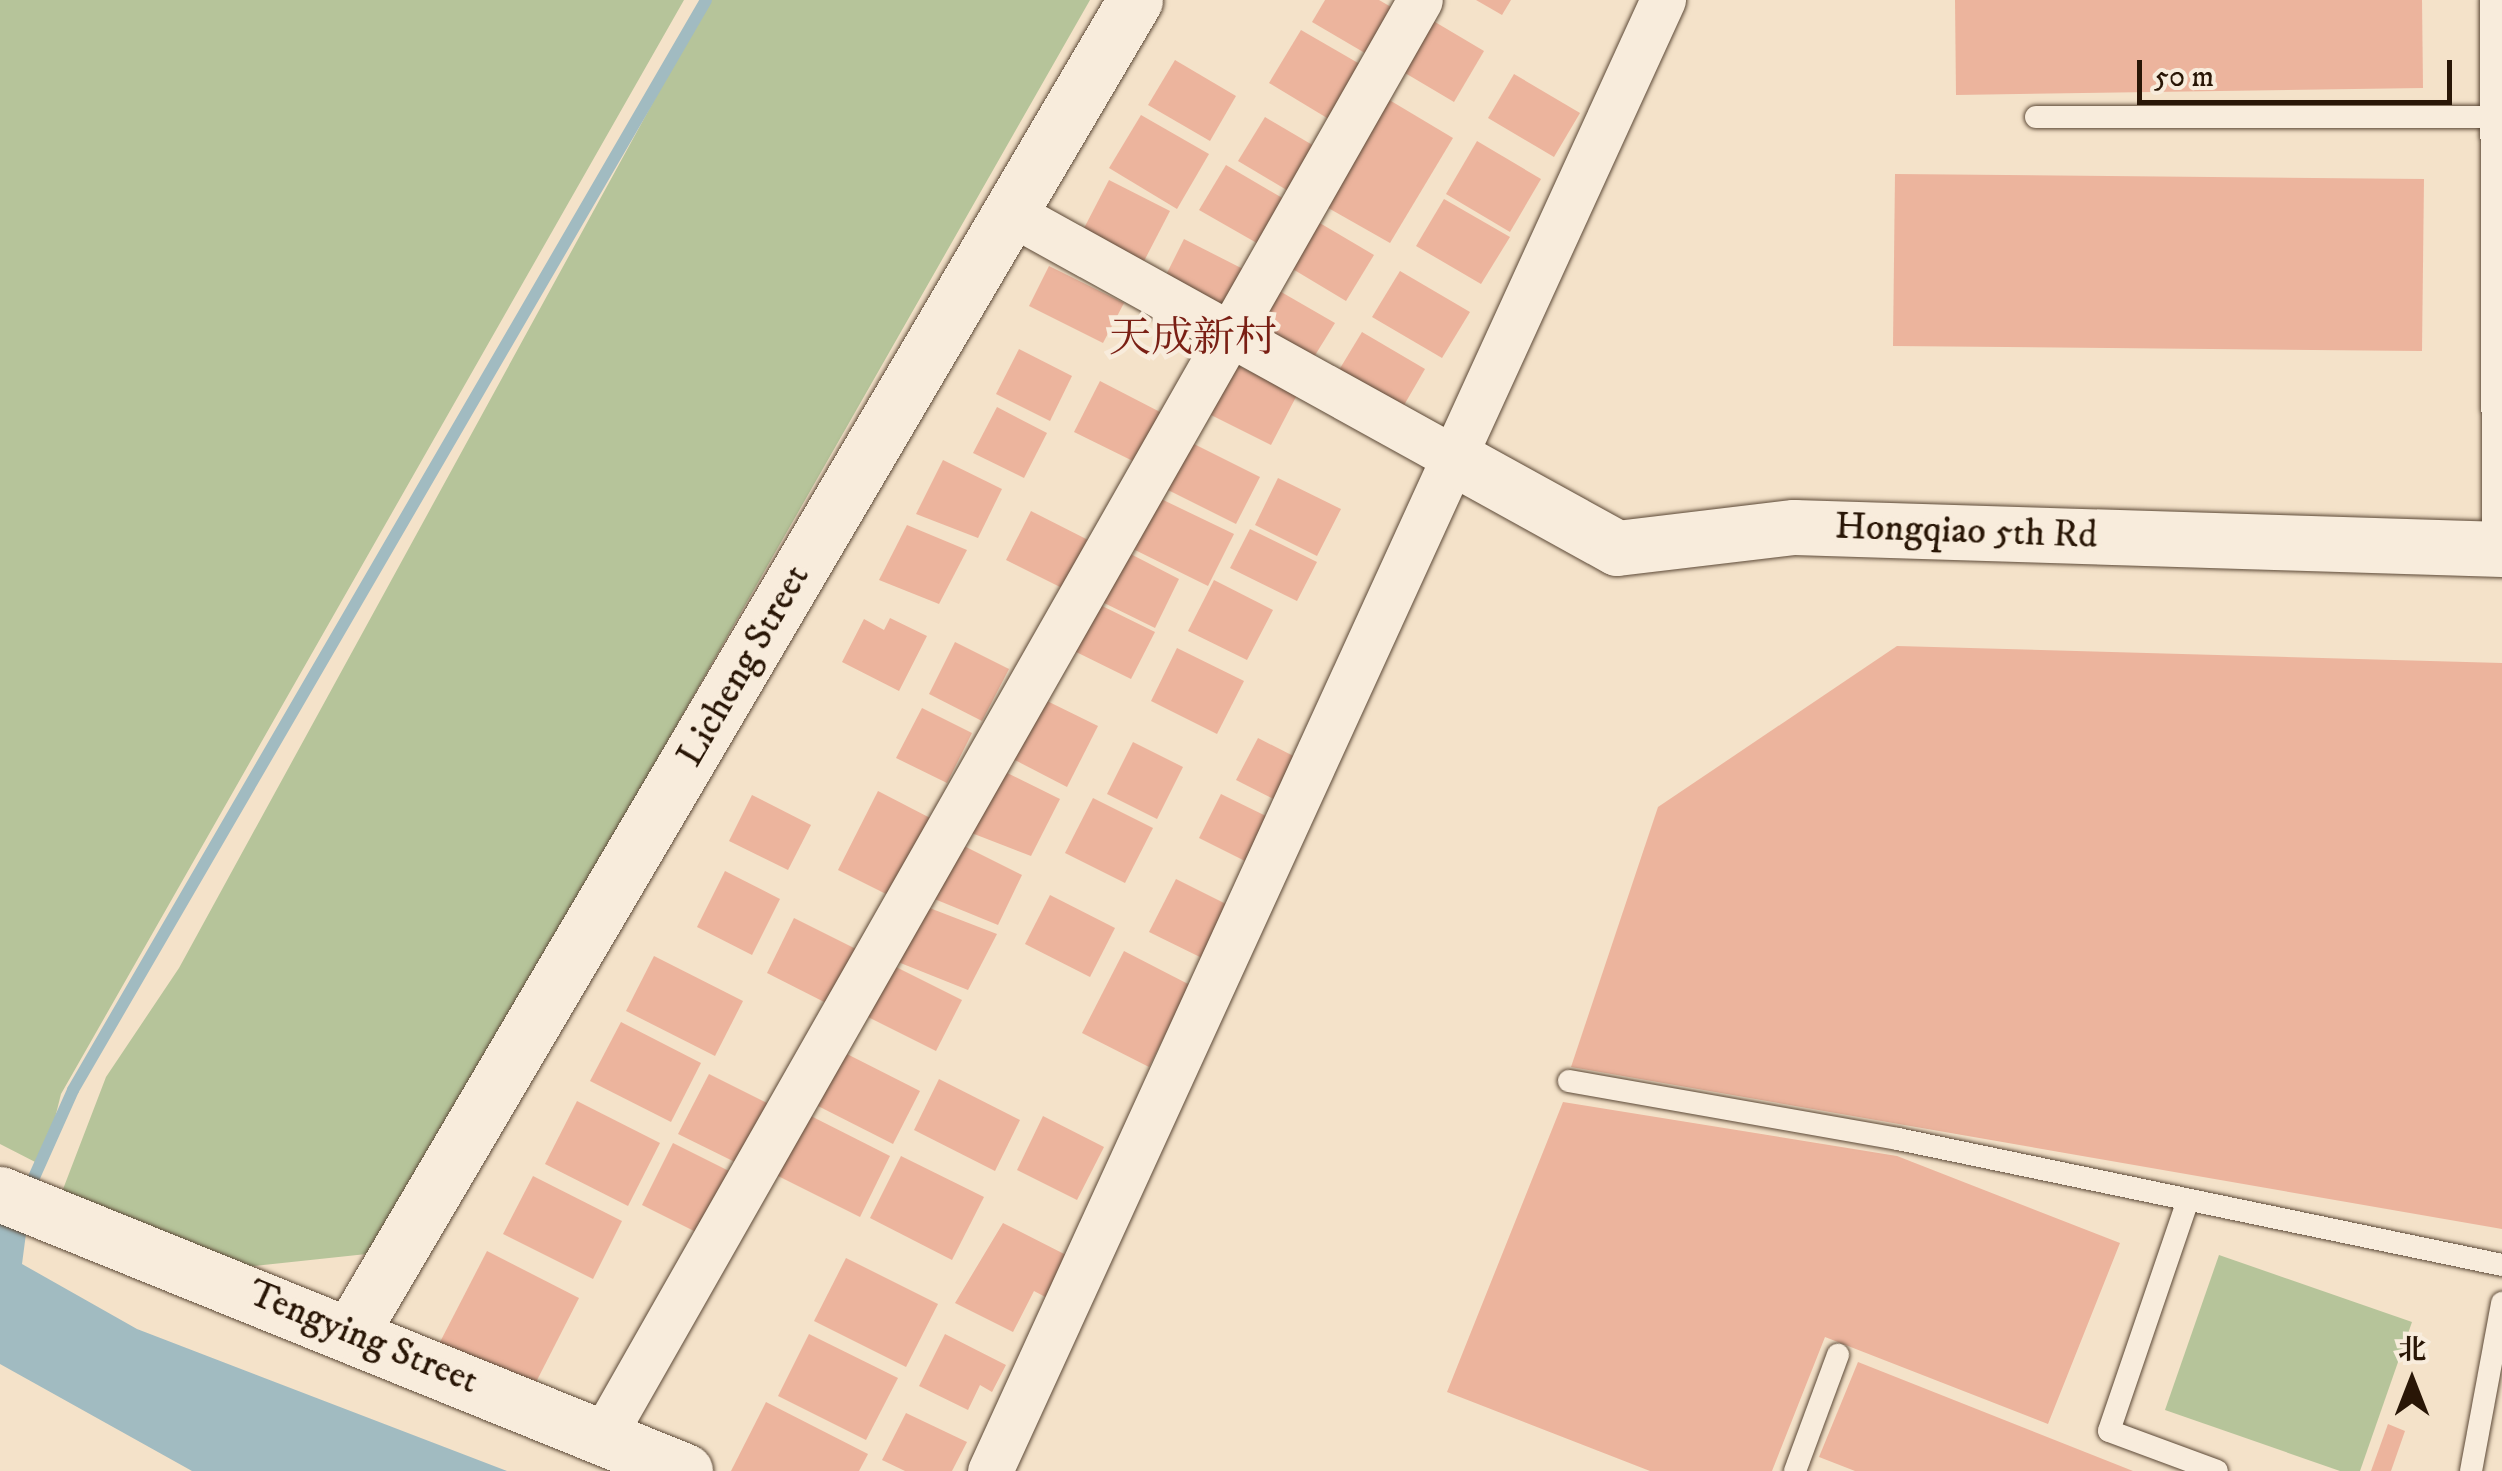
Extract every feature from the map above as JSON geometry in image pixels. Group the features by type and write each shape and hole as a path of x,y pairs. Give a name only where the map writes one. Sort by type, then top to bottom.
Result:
{"street":[{"name":"Licheng Street","path":"352,1331 1134,0"},
{"path":"602,1438 1420,0"},
{"path":"990,1471 1663,0"},
{"path":"1011,213 1454,458"},
{"name":"Hongqiao 5th Rd","path":"1454,458 1616,548 1794,527 2497,548"},
{"name":"Tengying Street","path":"16,1200 352,1331 684,1471"}],"lane":[{"path":"2491,0 2497,117 2497,548"},
{"path":"2036,117 2497,117"},
{"path":"1569,1081 2188,1200 2502,1265"},
{"path":"2188,1200 2109,1431 2217,1471"},
{"path":"2471,1471 2502,1304"},
{"path":"1795,1471 1838,1356"}],"green space":[{"path":"0,0 684,0 61,1094 43,1166 0,1144"},
{"path":"709,0 1090,0 376,1253 235,1268 60,1197 106,1077 179,968"},
{"path":"2219,1255 2412,1322 2360,1471 2340,1471 2165,1410"}],"water":[{"path":"0,1221 27,1226 22,1264 137,1329 507,1471 192,1471 0,1364"}],"building":[{"path":"1325,0 1379,0 1398,11 1370,56 1312,22"},
{"path":"1476,0 1511,0 1502,15"},
{"path":"1955,0 2422,0 2423,88 1956,95"},
{"path":"1430,19 1484,51 1454,102 1400,70"},
{"path":"1301,30 1365,67 1332,121 1269,83"},
{"path":"1175,60 1236,96 1210,141 1148,105"},
{"path":"1514,74 1580,113 1554,157 1488,118"},
{"path":"1386,98 1453,138 1390,243 1323,205"},
{"path":"1141,115 1209,154 1177,209 1109,168"},
{"path":"1265,117 1321,150 1295,195 1238,161"},
{"path":"1477,141 1541,179 1510,232 1446,194"},
{"path":"1226,165 1296,206 1269,250 1199,210"},
{"path":"1895,174 2424,179 2422,351 1893,346"},
{"path":"1109,180 1170,211 1142,265 1081,234"},
{"path":"1444,199 1510,237 1481,284 1416,246"},
{"path":"1313,219 1374,255 1346,301 1286,265"},
{"path":"1184,239 1245,270 1222,315 1161,285"},
{"path":"1049,266 1124,303 1103,343 1029,306"},
{"path":"1400,271 1470,312 1442,358 1372,317"},
{"path":"1276,289 1335,323 1309,365 1251,331"},
{"path":"1362,332 1425,369 1400,412 1336,375"},
{"path":"1019,349 1072,376 1050,421 996,394"},
{"path":"1231,362 1297,395 1271,445 1205,412"},
{"path":"1100,381 1162,413 1137,463 1074,432"},
{"path":"997,407 1047,433 1024,478 973,453"},
{"path":"1190,442 1260,477 1236,524 1166,489"},
{"path":"943,460 1002,489 978,538 916,514"},
{"path":"1278,478 1341,509 1317,556 1255,525"},
{"path":"1157,497 1234,534 1208,586 1131,548"},
{"path":"1031,511 1092,542 1068,591 1006,560"},
{"path":"907,525 967,550 939,604 879,580"},
{"path":"1250,529 1317,562 1297,601 1230,568"},
{"path":"1119,548 1179,579 1155,628 1094,598"},
{"path":"1214,580 1273,610 1247,660 1188,631"},
{"path":"1090,600 1155,632 1131,679 1066,647"},
{"path":"890,618 927,636 899,691 842,662 864,619 884,630"},
{"path":"955,642 1009,669 982,721 929,694"},
{"path":"1897,646 2502,663 2502,1229 1571,1067 1658,807"},
{"path":"1177,648 1244,681 1217,734 1151,701"},
{"path":"1041,698 1098,726 1067,787 1011,758"},
{"path":"922,708 972,733 947,783 896,758"},
{"path":"1258,738 1307,763 1285,805 1236,780"},
{"path":"1133,742 1183,767 1157,819 1107,794"},
{"path":"1001,770 1060,799 1031,856 969,832"},
{"path":"878,791 934,820 894,898 838,870"},
{"path":"1221,794 1276,821 1253,865 1199,838"},
{"path":"752,795 811,825 788,870 729,841"},
{"path":"1093,798 1153,828 1125,883 1065,853"},
{"path":"960,844 1022,875 998,925 932,898"},
{"path":"725,871 780,899 752,955 697,927"},
{"path":"1176,879 1232,907 1206,960 1149,932"},
{"path":"1050,895 1115,928 1090,977 1025,944"},
{"path":"927,907 997,934 968,990 898,962"},
{"path":"794,918 866,954 838,1009 767,973"},
{"path":"1124,951 1190,985 1149,1067 1082,1033"},
{"path":"654,956 743,1001 715,1056 626,1011"},
{"path":"890,964 962,1000 936,1051 864,1015"},
{"path":"621,1022 701,1063 671,1122 590,1081"},
{"path":"845,1053 920,1091 893,1144 818,1106"},
{"path":"709,1074 773,1106 743,1166 678,1134"},
{"path":"939,1079 1020,1120 995,1171 914,1130"},
{"path":"577,1101 660,1143 628,1206 545,1164"},
{"path":"1563,1102 1897,1156 2120,1243 2048,1424 1825,1337 1772,1471 1650,1471 1447,1392"},
{"path":"803,1112 890,1156 860,1217 772,1173"},
{"path":"1043,1116 1104,1147 1077,1200 1017,1170"},
{"path":"673,1143 739,1176 708,1238 642,1205"},
{"path":"901,1156 984,1197 952,1260 870,1218"},
{"path":"533,1176 622,1221 593,1279 503,1234"},
{"path":"1003,1223 1074,1259 1053,1301 1034,1291 1013,1332 955,1303"},
{"path":"487,1251 579,1298 532,1390 439,1344"},
{"path":"846,1258 938,1304 906,1367 814,1321"},
{"path":"809,1334 898,1378 866,1440 778,1396"},
{"path":"945,1334 1006,1365 992,1392 980,1385 968,1410 919,1386"},
{"path":"1858,1362 2133,1471 1855,1471 1819,1457"},
{"path":"766,1402 868,1454 859,1471 731,1471"},
{"path":"906,1413 967,1442 952,1471 905,1471 882,1460"},
{"path":"2388,1424 2405,1431 2391,1471 2371,1471"}],"waterway":[{"path":"27,1193 73,1090 706,0"}],"district":[{"name":"天成新村","path":"1193,339"}]}
